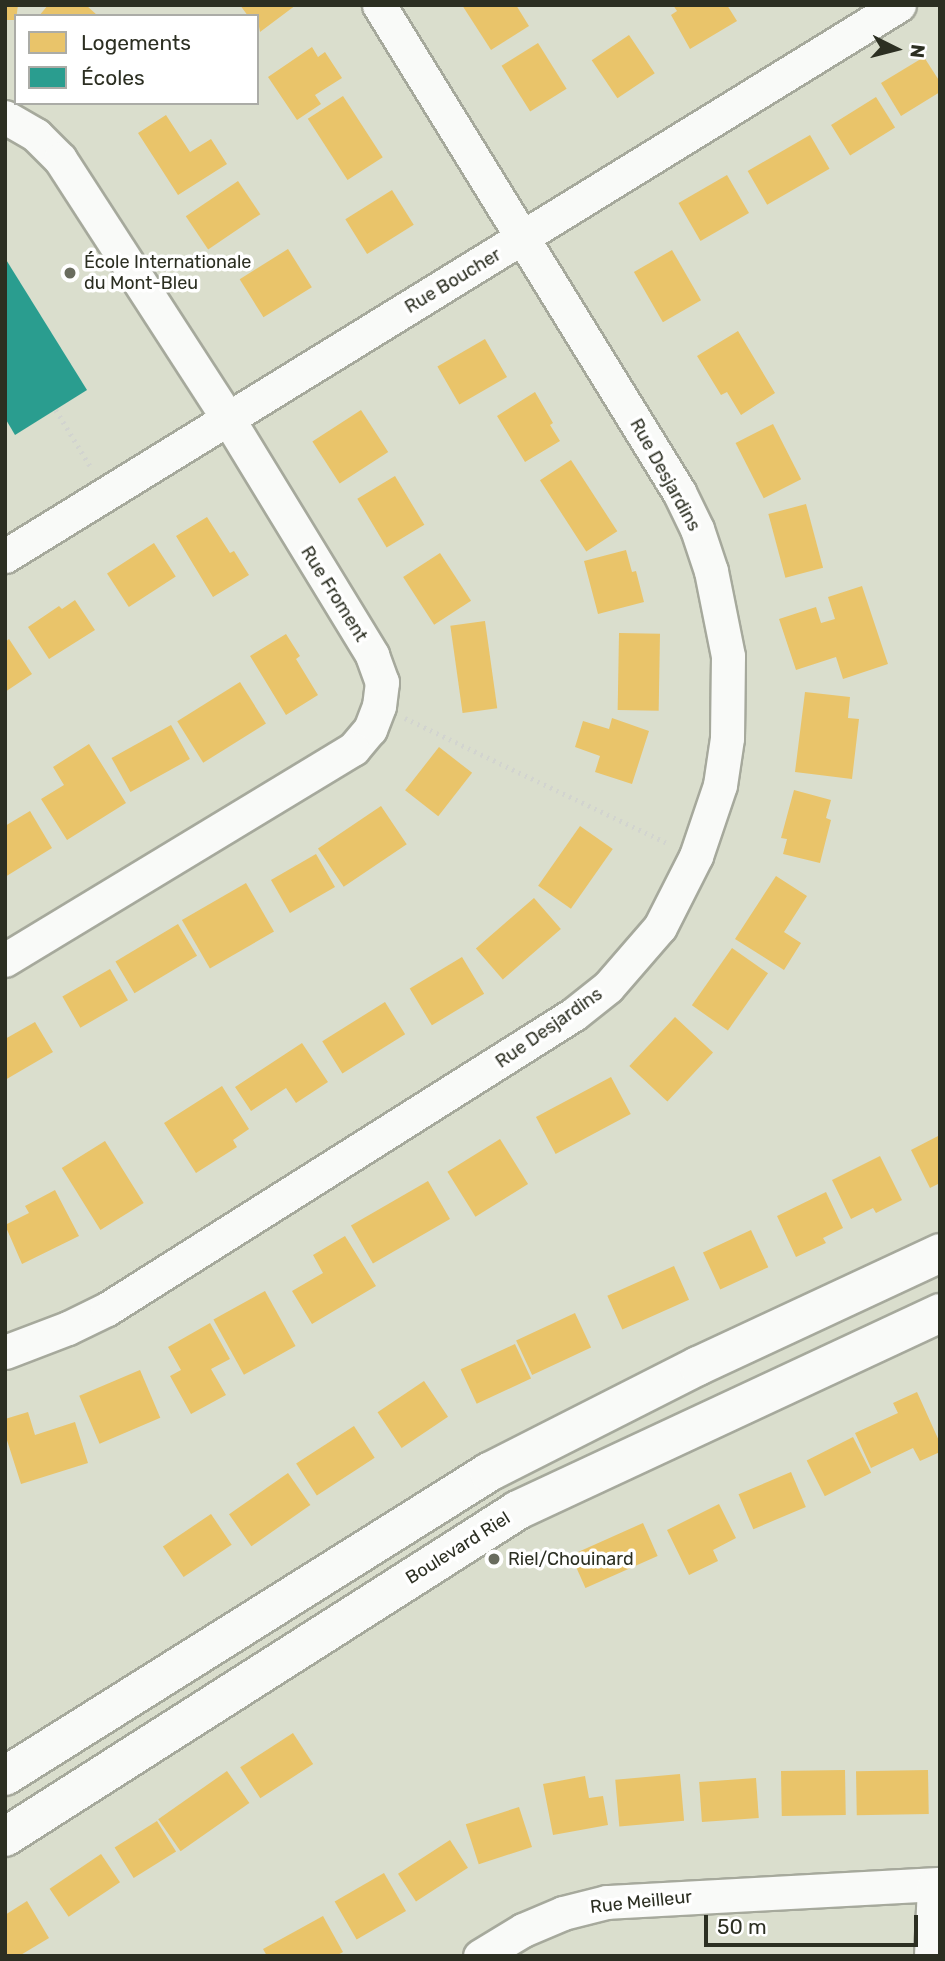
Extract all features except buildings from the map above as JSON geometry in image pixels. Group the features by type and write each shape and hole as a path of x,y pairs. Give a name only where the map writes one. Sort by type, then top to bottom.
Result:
{"street":[{"name":"Rue Desjardins","path":"5,1352 58,1333 107,1309 574,1014 608,987 660,927 696,856 720,785 729,707 724,631 712,571 697,529 679,492 379,5"},
{"name":"Rue Boucher","path":"5,556 899,5"},
{"name":"Rue Froment","path":"5,117 36,135 60,159 227,417 372,655 382,682 379,706 370,729 353,749 5,960"},
{"path":"5,1776 489,1472 572,1427 940,1253"},
{"name":"Boulevard Riel","path":"5,1837 518,1510 940,1313"},
{"path":"416,1517 440,1559"},
{"path":"931,1956 937,1884"},
{"name":"Rue Meilleur","path":"480,1956 523,1930 563,1913 607,1902 937,1884"}],"path":[{"path":"56,410 107,492"},
{"path":"379,706 696,856"}],"place":[{"name":"École Internationale du Mont-Bleu","path":"70,273"},
{"name":"Riel/Chouinard","path":"494,1559"}]}
